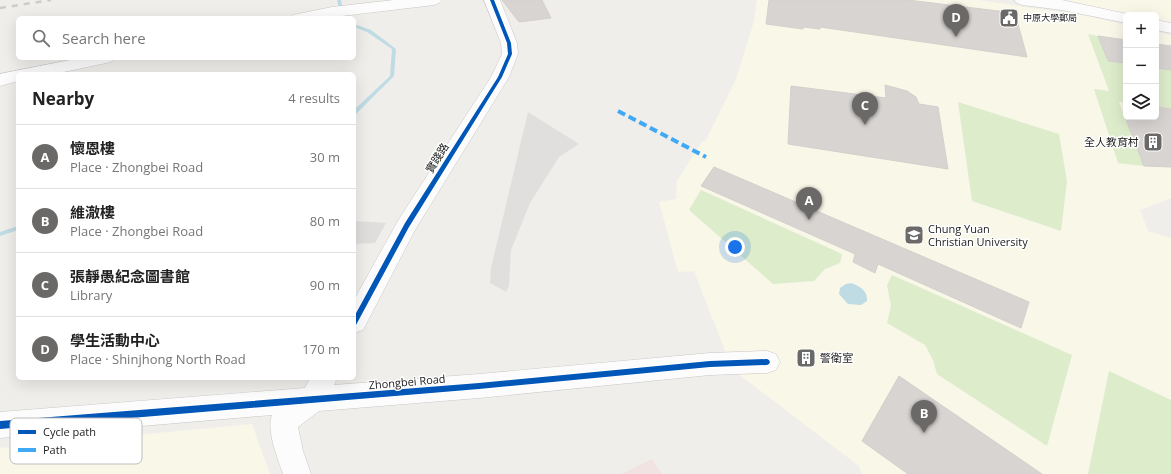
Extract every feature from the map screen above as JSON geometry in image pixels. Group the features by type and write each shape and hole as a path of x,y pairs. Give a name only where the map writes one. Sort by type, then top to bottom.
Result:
{"street":[{"path":"311,16 332,12 434,0"},
{"name":"實踐路","path":"356,319 407,225 500,78 510,54 509,43 492,0"},
{"path":"1022,0 1062,5 1123,17"},
{"path":"1159,25 1171,28"},
{"path":"38,72 95,60"},
{"path":"0,80 16,76"},
{"name":"Zhongbei Road","path":"62,418 319,389 542,381 710,364 767,362"},
{"path":"297,474 289,451 283,422 319,389"},
{"name":"Zhongbei Road","path":"0,425 10,424"}],"shaded area":[{"name":"Chung Yuan Christian University","path":"757,0 979,0 1087,16 1123,24 1123,120 1159,120 1159,33 1171,35 1171,198 1140,210 1148,231 1171,238 1171,474 862,474 859,466 732,369 694,271 678,272 659,202 676,199 677,181 701,143 706,140 736,79 754,21"},
{"path":"1035,0 1171,0 1171,25 1159,23 1159,12 1123,12 1123,15"},
{"path":"528,112 579,144 559,157 530,203 511,250 509,286 506,292 490,283 491,268"},
{"path":"356,221 386,223 375,243 356,244"},
{"path":"252,424 270,474 0,474 0,448 10,447 10,464 142,464 142,434"},
{"path":"652,459 662,474 621,474"}],"green space":[{"path":"1088,34 1098,36 1108,61 1123,63 1123,102 1119,102 1123,112 1123,120 1126,120 1144,166 1118,163 1094,89 1109,91"},
{"path":"1159,68 1171,70 1171,109 1159,107"},
{"path":"958,102 1059,134 1067,181 1061,231 972,201"},
{"path":"701,190 842,254 840,263 825,269 814,281 773,284 689,210"},
{"path":"892,275 1072,355 1047,446 937,374 933,360 925,345 887,323 891,306 887,285"},
{"path":"1109,371 1171,400 1171,474 1088,474"}],"water":[{"path":"851,283 860,287 866,294 867,301 861,305 848,304 839,294 840,288"}],"building":[{"path":"502,0 542,0 551,18 519,22"},
{"path":"769,0 908,0 1015,13 1027,57 820,27 820,29 803,27 803,29 766,24"},
{"path":"1098,36 1123,40 1123,63 1108,61"},
{"path":"1159,44 1171,46 1171,70 1159,68"},
{"path":"885,85 907,91 916,97 919,104 938,107 948,169 788,144 791,86 886,98"},
{"name":"全人教育村","path":"1159,107 1171,109 1171,167 1144,166 1126,120 1159,120"},
{"path":"714,167 1029,302 1021,328 878,264 875,273 853,262 855,254 701,186"},
{"path":"899,376 1042,474 908,474 862,441"}],"waterway":[{"path":"339,0 343,16"},
{"path":"356,26 369,31 394,49 392,76 356,111"},
{"path":"0,234 16,229"}],"railway":[{"path":"0,8 51,0"}],"marked path":[{"path":"618,111 706,157"}],"cycle path":[{"path":"356,319 407,225 500,77 510,54 509,43 492,0"},
{"path":"86,418 479,386 710,364 767,362"},
{"path":"0,425 10,424"}],"place":[{"name":"中原大學郵局","path":"1009,18"},
{"name":"學生活動中心","path":"956,37"},
{"name":"張靜愚紀念圖書館","path":"865,125"},
{"name":"全人教育村","path":"1153,142"},
{"name":"懷恩樓","path":"809,220"},
{"name":"Chung Yuan Christian University","path":"914,235"},
{"name":"警衛室","path":"806,358"},
{"name":"維澈樓","path":"924,433"}]}
